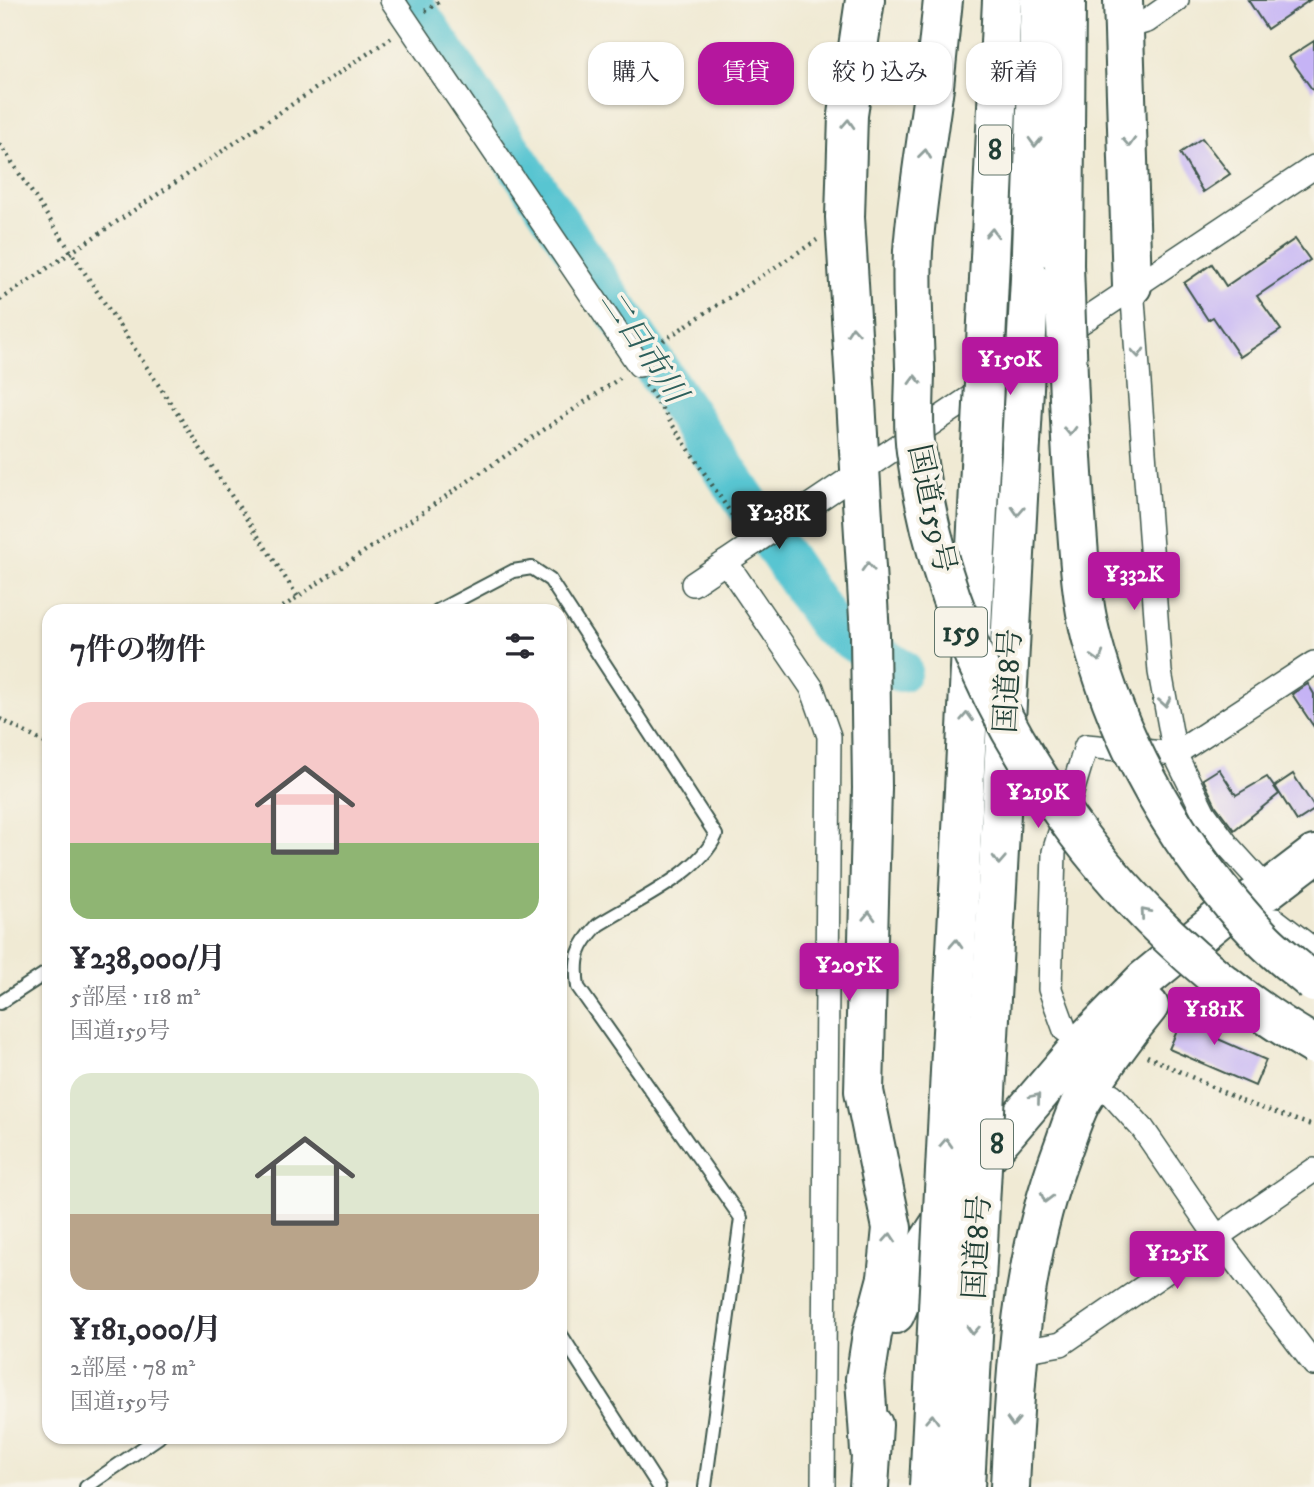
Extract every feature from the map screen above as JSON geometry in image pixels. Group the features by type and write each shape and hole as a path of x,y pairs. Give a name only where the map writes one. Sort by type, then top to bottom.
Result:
{"highway":[{"path":"865,0 848,115 845,217 863,472 871,652 872,788 864,1091 892,1228 887,1278 872,1334 865,1379 869,1469"},
{"path":"931,0 932,42"},
{"name":"国道159号","path":"939,42 943,0"},
{"name":"国道8号","path":"929,1487 1002,0"},
{"name":"国道8号","path":"965,1487 1021,443 1047,272 1040,0"},
{"path":"1066,0 1047,272 1071,455 1080,565 1091,634 1115,713 1141,770 1203,868 1262,939 1314,983"},
{"path":"1123,14 1132,285"},
{"name":"国道159号","path":"932,105 913,253 916,450 933,538 960,630 1027,760 1089,849 1169,939 1286,1029 1314,1045"},
{"name":"8","path":"1010,1487 1016,1352 1028,1276 1046,1194 1080,1104 1123,1037 1164,989 1272,905 1314,855"},
{"name":"8","path":"869,1469 894,1316 921,1253 974,1172 1088,1037 1144,980 1221,917 1272,905"}],"street":[{"path":"391,0 417,19 647,359"},
{"path":"1123,14 1147,21 1178,0"},
{"path":"693,584 781,522 863,472 1132,285 1314,167"},
{"path":"1132,285 1160,672 1175,754 1204,813 1272,905 1314,950"},
{"path":"726,562 812,688 829,736 823,1487"},
{"path":"1065,1030 1050,989 1054,852 1086,746 1175,754 1314,663"},
{"path":"1112,1095 1143,1129 1217,1237 1314,1364"},
{"path":"1016,1352 1061,1344 1314,1170"}],"lane":[{"path":"450,604 513,571 532,568 550,580 566,604"},
{"path":"567,606 716,835 709,852 693,865 598,925 586,938 575,963 579,987 741,1218 705,1487"},
{"path":"0,1003 42,976"},
{"path":"567,1344 659,1487"},
{"path":"86,1487 149,1444"}],"path":[{"path":"0,300 442,0"},
{"path":"0,144 298,597"},
{"path":"288,604 647,359 664,340 820,238 845,217"},
{"path":"647,359 641,378 751,543"},
{"path":"0,719 42,741"},
{"path":"1140,1052 1244,1102 1314,1126"}],"building":[{"path":"1248,0 1310,0 1267,29"},
{"path":"1314,41 1314,92 1289,57"},
{"path":"1202,138 1230,174 1203,192 1180,153"},
{"path":"1295,239 1310,260 1257,296 1281,330 1240,357 1213,317 1208,320 1184,283 1212,264 1226,286"},
{"path":"1308,684 1314,694 1314,727 1292,694"},
{"path":"1219,769 1236,795 1267,777 1279,794 1234,830 1216,806 1203,779"},
{"path":"1293,774 1314,807 1314,810 1297,821 1275,786"},
{"path":"1189,1004 1226,1020 1218,1039 1266,1060 1255,1086 1169,1049"}],"waterway":[{"name":"二日市川","path":"408,0 828,623 900,670"}]}
